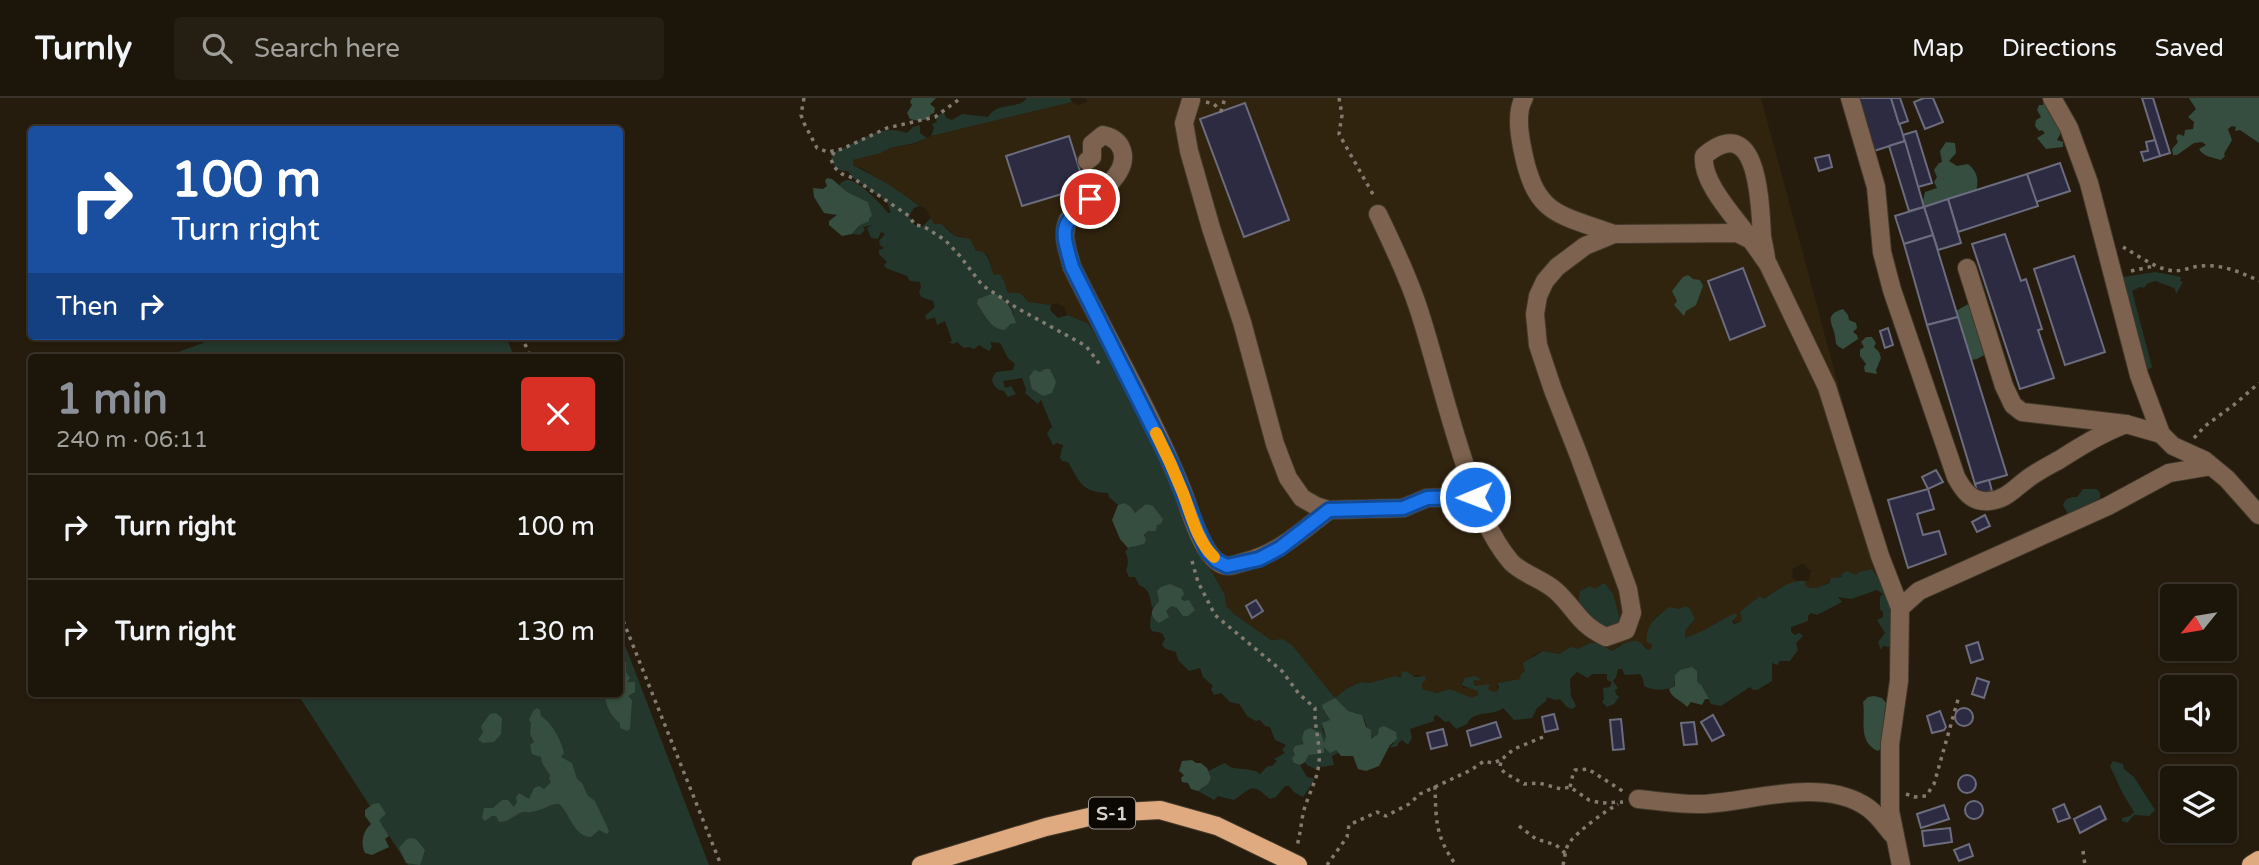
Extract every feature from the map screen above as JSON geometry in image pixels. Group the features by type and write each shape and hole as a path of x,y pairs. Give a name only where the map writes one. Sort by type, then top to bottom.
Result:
{"main road":[{"name":"S-1","path":"921,865 1045,827 1106,813 1160,810 1217,826 1295,863"},
{"path":"2251,865 2259,860"}],"street":[{"path":"1524,98 1519,106 1521,141 1527,173 1534,192 1546,205 1567,217 1614,234 1737,233 1751,240"},
{"path":"1850,98 1876,187 1882,252 1892,290 1962,488 1970,497 1979,501 2002,498 2026,480 2089,442 2126,424"},
{"path":"2052,98 2069,128 2089,183 2138,375 2161,434 2173,446 2204,460 2227,479 2259,515"},
{"path":"1191,100 1184,124 1189,151 1242,322 1275,444 1306,514 1300,532"},
{"path":"1087,162 1092,157 1092,144 1104,135 1118,141 1123,149 1123,160 1118,173 1068,220 1064,228 1064,240 1072,267 1172,466 1208,552 1227,566 1259,559 1280,548 1329,510"},
{"path":"1768,264 1762,239 1761,208 1754,163 1744,150 1734,144 1722,145 1704,156 1703,166 1712,187 1768,264 1827,387 1880,556 1900,608 1899,681 1890,744 1890,811 1901,865"},
{"path":"1378,214 1403,265 1423,321 1451,425 1475,497 1499,546 1514,565 1557,591 1589,629 1606,637 1626,630 1632,613 1628,589 1553,390 1538,345 1535,314 1538,296 1545,281 1557,267 1584,246 1614,234"},
{"path":"1967,268 2004,386 2013,405 2022,412 2126,424 2161,434"},
{"path":"1900,608 1919,590 2108,506 2169,473 2211,466"},
{"path":"1301,498 1329,510 1403,508 1427,498 1475,497"},
{"path":"1863,804 1879,801 1890,788"},
{"path":"1638,799 1703,804 1780,793 1805,792 1846,796 1863,804 1878,816 1895,838"}],"path":[{"path":"804,98 802,115 811,137 817,148 828,152 834,152 887,128 935,117 961,98"},
{"path":"1221,111 1225,98"},
{"path":"1339,98 1342,115 1339,134 1374,195 1378,214"},
{"path":"834,152 831,159 834,167 909,216 915,225 923,226 945,240 982,285 1017,308 1086,346 1106,373"},
{"path":"2116,239 2122,247 2169,271 2215,265 2259,281"},
{"path":"2114,280 2119,273 2156,265"},
{"path":"2185,453 2205,426 2259,383"},
{"path":"1191,556 1198,582 1215,615 1282,671 1299,694 1315,708 1314,725 1319,765 1315,773 1314,788 1303,812 1295,863"},
{"path":"623,620 721,865"},
{"path":"1890,788 1914,797 1926,796 1946,746 1959,696"},
{"path":"1327,865 1347,837 1349,825 1377,812 1386,816 1435,786 1471,770 1484,761 1501,760 1514,749 1543,737"},
{"path":"1501,760 1500,768 1524,784 1539,783 1561,789 1570,787 1589,800 1601,803 1638,799"},
{"path":"1570,787 1576,770 1588,769 1618,790 1638,799"},
{"path":"1435,786 1441,841 1456,865"},
{"path":"1563,865 1567,846 1572,840 1600,814 1620,803"},
{"path":"1519,826 1536,839 1556,845 1566,854"},
{"path":"2082,851 2085,865"}],"shaded area":[{"path":"1086,98 1761,98 1890,577 1879,580 1866,570 1857,575 1837,577 1811,589 1806,586 1805,581 1809,580 1811,570 1801,564 1793,568 1792,577 1797,581 1783,586 1763,599 1760,596 1740,622 1733,622 1733,619 1684,639 1685,631 1695,619 1679,609 1661,613 1653,620 1651,649 1647,650 1645,645 1620,645 1612,651 1598,643 1590,643 1559,654 1543,651 1533,655 1520,679 1497,683 1497,691 1492,693 1488,689 1489,685 1475,686 1473,682 1479,677 1462,681 1463,688 1478,690 1478,695 1472,699 1450,689 1437,693 1422,689 1420,675 1361,682 1335,698 1292,645 1282,639 1271,640 1226,606 1225,595 1202,555 1087,323 1068,315 1064,307 1057,303 1051,305 1028,302 1025,296 1008,294 1000,275 994,276 988,255 976,251 948,228 934,224 926,209 853,165 852,160 890,148 915,144 931,136 1072,102 1078,105 1087,102"}],"green space":[{"path":"912,98 936,98 930,104 935,108 934,113 928,119 910,119 907,113 912,105"},
{"path":"1027,98 1070,98 1072,102 931,136 934,128 932,124 937,122 935,117 944,112 946,118 952,120 962,114 988,117 997,109 1019,104"},
{"path":"2189,98 2259,98 2259,143 2240,130 2235,131 2236,127 2232,126 2228,129 2232,140 2221,160 2201,152 2199,149 2206,145 2202,142 2194,143 2173,155 2172,149 2178,142 2178,134 2184,136 2185,130 2193,129 2194,122 2188,117 2196,109"},
{"path":"2048,99 2055,113 2053,117 2062,131 2057,140 2063,142 2063,147 2046,149 2037,138 2045,133 2035,126 2036,120 2041,117 2037,110 2039,105 2043,105 2043,101"},
{"path":"920,125 920,133 927,138 853,160 853,165 920,206 914,208 909,216 915,225 923,226 931,218 934,224 941,224 955,236 970,239 976,251 987,256 994,275 1000,274 1008,293 1020,294 1028,302 1051,305 1050,310 1058,318 1068,315 1087,323 1109,354 1156,447 1202,555 1225,595 1226,606 1271,640 1282,639 1292,645 1335,698 1361,682 1370,683 1395,676 1401,677 1402,672 1406,671 1415,677 1425,676 1422,689 1437,693 1450,689 1472,698 1478,695 1478,691 1461,685 1465,678 1475,676 1480,681 1473,682 1475,686 1490,684 1488,689 1497,691 1497,683 1520,679 1525,671 1523,663 1543,651 1559,654 1571,647 1577,649 1590,643 1598,643 1612,651 1631,641 1639,642 1647,650 1651,649 1652,644 1647,642 1650,626 1670,607 1679,609 1686,606 1695,619 1685,631 1685,638 1736,613 1737,616 1732,621 1734,624 1740,622 1740,612 1760,596 1763,599 1789,584 1805,581 1806,586 1818,588 1829,583 1831,578 1842,577 1847,571 1856,575 1872,569 1887,593 1891,609 1893,647 1883,646 1881,650 1878,642 1885,633 1877,620 1883,617 1880,597 1883,594 1877,590 1851,599 1838,597 1842,602 1817,615 1811,613 1808,621 1791,627 1791,632 1795,635 1799,633 1803,636 1796,643 1798,650 1790,661 1779,661 1778,665 1772,663 1772,681 1757,690 1750,687 1721,706 1711,704 1702,686 1674,681 1675,686 1671,688 1652,689 1644,686 1640,674 1625,675 1622,669 1618,669 1613,681 1618,688 1615,690 1619,697 1614,704 1607,707 1602,702 1603,688 1610,687 1612,682 1607,680 1607,674 1592,674 1588,678 1577,672 1570,679 1571,696 1576,706 1572,709 1560,699 1547,697 1532,718 1514,720 1503,708 1474,716 1467,724 1456,729 1449,721 1445,722 1437,715 1434,716 1434,721 1410,729 1412,738 1408,745 1402,740 1398,746 1389,748 1394,743 1378,734 1371,739 1364,719 1357,713 1323,710 1330,720 1322,729 1338,753 1332,756 1334,765 1319,765 1317,770 1307,765 1305,762 1313,753 1315,732 1310,728 1294,763 1300,765 1307,777 1315,779 1303,797 1285,786 1276,797 1270,799 1252,788 1234,800 1218,796 1214,800 1198,791 1211,778 1208,771 1225,763 1233,768 1260,774 1277,761 1274,759 1285,753 1282,750 1286,745 1275,740 1270,727 1260,720 1248,717 1239,704 1230,702 1221,693 1214,695 1211,689 1213,686 1203,677 1200,668 1189,671 1178,660 1176,652 1162,645 1165,639 1162,633 1152,631 1151,614 1154,620 1171,605 1177,608 1184,601 1181,597 1159,601 1152,608 1147,591 1139,585 1135,577 1129,577 1125,552 1137,544 1148,531 1124,503 1118,505 1108,493 1092,491 1082,485 1068,462 1062,461 1060,457 1063,445 1053,445 1047,433 1050,427 1053,429 1041,400 1038,404 1025,393 1022,378 1003,381 1005,388 1011,386 1016,394 1008,397 1004,391 994,386 992,379 996,372 1013,370 1015,364 1008,358 1000,343 990,342 992,347 989,351 979,345 974,349 964,348 957,342 949,342 952,341 945,321 937,325 935,317 927,320 925,316 935,307 933,301 921,297 920,282 910,281 907,276 884,265 887,262 879,254 879,250 884,248 879,241 885,234 881,232 878,239 871,238 867,228 872,225 863,227 865,230 860,235 852,234 858,228 868,202 847,192 839,185 843,181 849,180 858,184 891,213 887,202 853,178 848,171 835,167 831,159 834,152 879,132 897,130 907,133","holes":["982,297 1007,300 1014,315 988,321 977,304"]},
{"path":"1946,142 1955,143 1956,153 1949,161 1957,166 1968,164 1977,178 1976,192 1960,222 1924,207 1925,192 1937,188 1934,170 1942,162 1940,151"},
{"path":"827,178 868,202 872,216 852,234 842,236 829,225 829,221 837,215 824,213 814,197 813,188 823,189 827,186"},
{"path":"2155,272 2181,277 2180,281 2183,282 2176,294 2175,289 2156,281 2132,291 2152,367 2146,371 2122,287 2124,277"},
{"path":"1688,275 1700,280 1703,286 1696,305 1686,311 1684,316 1674,305 1677,301 1672,291 1683,277"},
{"path":"994,293 1008,305 1016,323 1010,324 1005,330 992,324 977,304 978,299"},
{"path":"1970,303 1986,354 1971,360 1956,311"},
{"path":"1843,309 1849,320 1856,323 1857,328 1853,332 1858,339 1843,349 1836,344 1831,317"},
{"path":"1866,337 1872,337 1876,343 1874,347 1881,358 1877,374 1865,372 1866,364 1860,356 1860,350 1864,347 1861,342"},
{"path":"211,340 508,340 513,354 173,354"},
{"path":"1050,369 1056,382 1052,393 1043,396 1032,389 1029,377 1034,370 1040,372"},
{"path":"2083,489 2097,489 2100,498 2067,518 2064,503 2068,498 2077,497"},
{"path":"1124,503 1135,513 1146,504 1153,506 1163,519 1161,524 1157,525 1156,531 1148,531 1144,535 1144,544 1128,548 1120,539 1112,520 1118,505"},
{"path":"1604,583 1613,594 1620,620 1619,624 1607,630 1577,610 1580,591 1590,586 1595,589"},
{"path":"1170,584 1182,589 1184,594 1181,598 1184,601 1189,600 1195,610 1188,616 1183,616 1177,608 1171,606 1166,611 1169,617 1159,623 1153,618 1152,612 1159,601 1157,591"},
{"path":"623,640 709,865 408,865 300,697 623,697"},
{"path":"623,657 630,678 627,682 635,682 635,692 628,696 632,700 630,729 627,731 620,728 620,723 607,706 605,697 623,697"},
{"path":"1692,667 1697,671 1697,682 1709,699 1705,699 1702,705 1691,702 1687,707 1674,697 1669,689 1675,686 1675,675 1680,670"},
{"path":"1874,696 1882,698 1886,703 1884,715 1887,722 1882,748 1878,751 1867,742 1864,730 1863,702"},
{"path":"1335,698 1348,711 1362,715 1366,727 1371,730 1371,739 1378,734 1379,728 1384,726 1396,732 1397,739 1390,745 1379,766 1366,771 1358,769 1353,756 1341,756 1336,750 1330,753 1324,747 1324,753 1309,755 1300,765 1294,763 1293,750 1295,746 1303,744 1304,731 1310,728 1321,733 1324,743 1326,737 1322,723 1330,720 1322,705"},
{"path":"537,708 559,738 564,753 561,757 572,763 577,779 588,796 595,801 609,831 607,834 599,830 591,837 580,833 559,804 522,812 502,822 499,822 496,816 485,821 482,818 484,808 493,808 502,800 508,800 514,807 519,793 529,799 534,788 539,786 544,789 551,782 541,757 532,754 530,745 534,742 530,734 529,720"},
{"path":"496,713 502,718 501,734 494,742 483,743 478,740 483,732 481,726 490,714"},
{"path":"1192,760 1207,768 1211,778 1208,784 1198,791 1182,782 1184,775 1179,771 1182,761"},
{"path":"2113,761 2123,764 2124,769 2134,777 2155,810 2149,816 2134,815 2127,823 2122,821 2122,818 2134,812 2110,766"},
{"path":"379,803 386,814 379,820 389,836 385,839 389,847 372,855 365,853 363,845 364,834 371,824 365,816 365,810"},
{"path":"410,838 416,839 425,850 420,865 406,863 399,848"}],"building":[{"path":"1857,98 1891,98 1905,141 1874,151"},
{"path":"1891,98 1900,98 1908,121 1899,124"},
{"path":"1933,98 1943,122 1925,129 1914,102"},
{"path":"2142,98 2153,98 2170,153 2160,156"},
{"path":"1245,103 1289,220 1244,237 1200,119"},
{"path":"1916,131 1932,183 1918,187 1903,135"},
{"path":"1069,136 1085,187 1022,206 1006,156"},
{"path":"2155,140 2160,156 2144,161 2141,152 2148,151 2146,142"},
{"path":"1905,141 1924,207 1909,211 1889,146"},
{"path":"1829,155 1832,167 1819,171 1815,158"},
{"path":"2060,163 2070,191 2036,202 2027,174"},
{"path":"2027,174 2038,206 1958,232 1948,199"},
{"path":"1948,199 1961,243 1938,250 1924,207"},
{"path":"1924,207 1933,235 1904,244 1895,216"},
{"path":"2005,234 2021,281 2026,279 2042,329 2038,330 2054,378 2020,389 1972,244"},
{"path":"1933,235 1958,317 1927,325 1904,244"},
{"path":"2074,256 2105,352 2065,365 2034,269"},
{"path":"1743,268 1765,326 1730,340 1708,281"},
{"path":"1958,317 2007,475 1975,484 1927,325"},
{"path":"1888,328 1893,345 1885,348 1880,331"},
{"path":"1936,470 1943,482 1928,489 1922,477"},
{"path":"1989,480 1992,491 1978,495 1975,484"},
{"path":"1928,489 1934,509 1917,514 1923,535 1939,531 1946,554 1908,568 1888,500"},
{"path":"1985,515 1990,526 1977,532 1972,522"},
{"path":"1256,600 1263,611 1252,618 1246,606"},
{"path":"1978,642 1983,659 1971,663 1966,646"},
{"path":"1977,678 1989,682 1984,698 1972,694"},
{"path":"1960,708 1968,708 1973,717 1971,724 1960,726 1955,721 1955,713"},
{"path":"1940,711 1946,727 1932,733 1927,716"},
{"path":"1554,714 1558,729 1545,732 1542,717"},
{"path":"1713,715 1724,735 1712,741 1701,722"},
{"path":"1621,719 1624,749 1613,750 1610,720"},
{"path":"1496,722 1501,737 1471,746 1467,731"},
{"path":"1694,722 1697,744 1684,745 1681,723"},
{"path":"1443,729 1447,745 1431,749 1427,733"},
{"path":"1967,775 1973,778 1976,784 1973,790 1967,793 1961,790 1958,784 1961,778"},
{"path":"1974,801 1980,804 1983,810 1980,816 1974,819 1968,816 1965,810 1968,804"},
{"path":"2064,804 2070,818 2058,822 2053,809"},
{"path":"1944,805 1949,819 1921,828 1917,814"},
{"path":"2100,806 2106,819 2080,833 2074,819"},
{"path":"1950,828 1952,842 1924,846 1922,831"},
{"path":"1969,844 1973,856 1959,861 1954,850"}],"slow traffic":[{"path":"1156,433 1198,531 1208,552 1214,557"}],"route":[{"path":"1090,199 1068,220 1064,228 1064,240 1072,267 1172,466 1208,552 1217,561 1227,566 1259,559 1280,548 1329,510 1403,508 1427,498 1475,497"}]}
